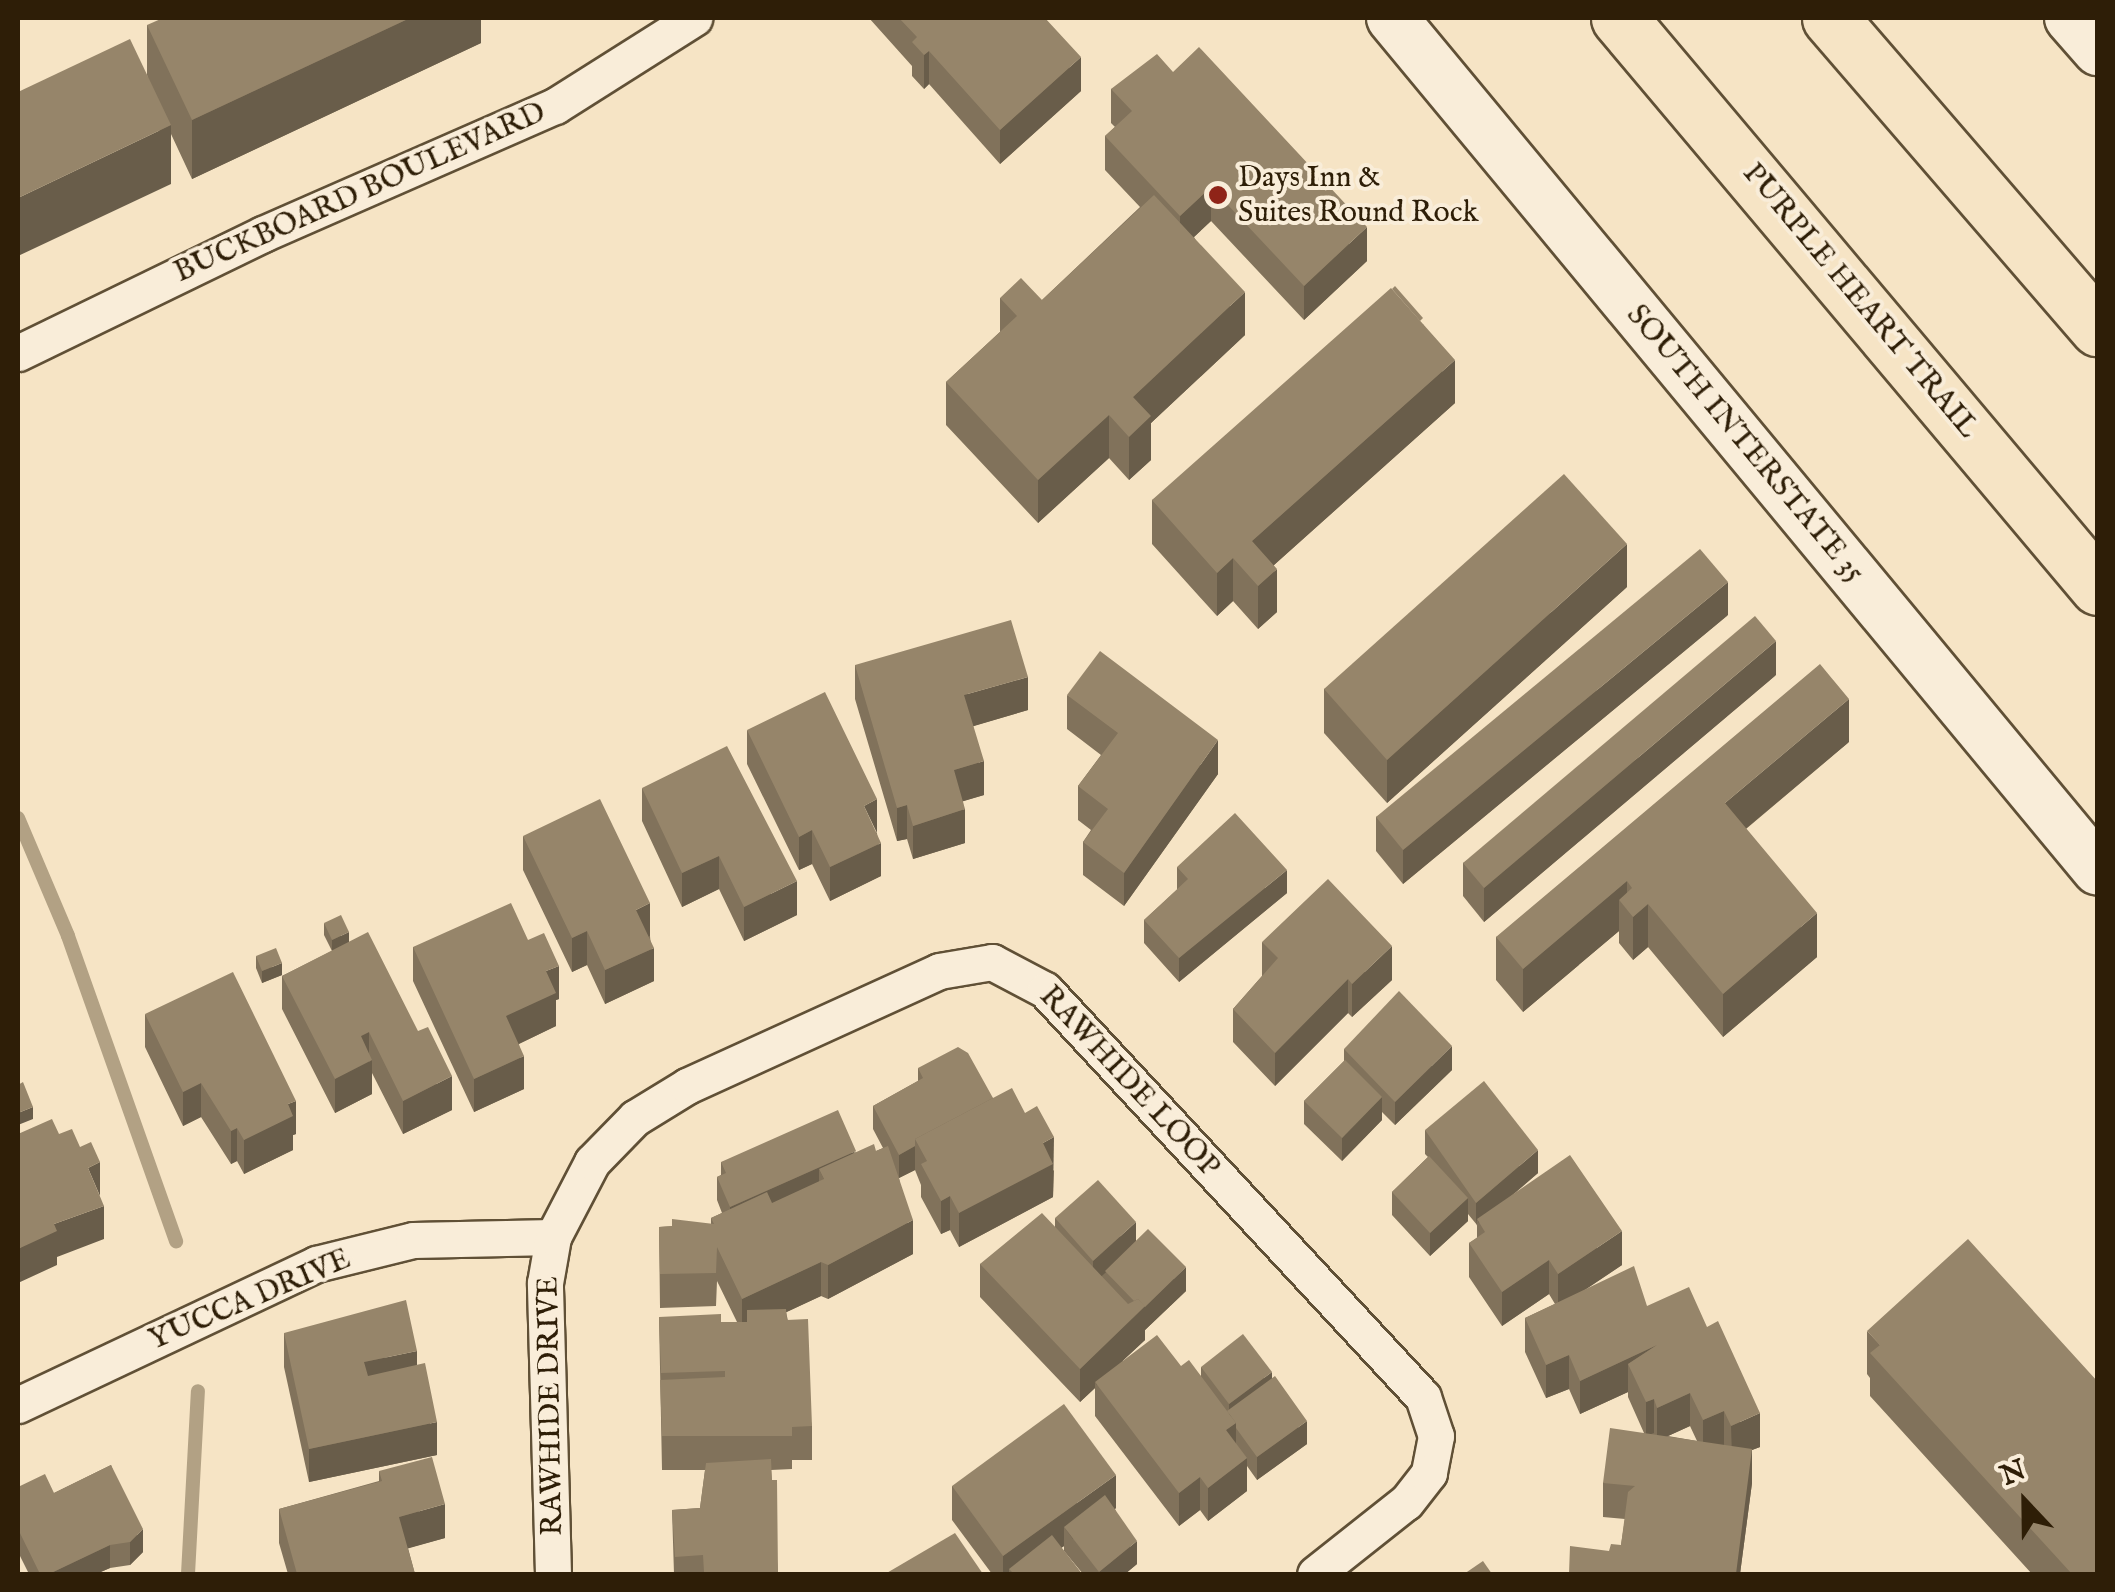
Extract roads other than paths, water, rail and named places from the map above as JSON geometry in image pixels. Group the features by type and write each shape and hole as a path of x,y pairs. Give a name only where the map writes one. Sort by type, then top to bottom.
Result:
{"highway":[{"name":"PURPLE HEART TRAIL","path":"1619,18 2098,587"},
{"path":"1830,18 2098,328"}],"main road":[{"name":"SOUTH INTERSTATE 35","path":"1392,18 2098,870"},
{"path":"2070,18 2098,50"}],"street":[{"name":"BUCKBOARD BOULEVARD","path":"18,354 263,234 555,106 694,18"},
{"name":"RAWHIDE LOOP","path":"553,1237 592,1162 635,1118 687,1086 939,971 992,962 1028,975 1423,1397 1436,1436 1428,1473 1406,1502 1315,1574"},
{"name":"YUCCA DRIVE","path":"18,1404 316,1264 413,1240 553,1237"},
{"name":"RAWHIDE DRIVE","path":"553,1237 545,1327 553,1574"}],"waterway":[{"path":"18,818 68,936 176,1241"},
{"path":"188,1574 198,1391"}],"place":[{"name":"Days Inn & Suites Round Rock","path":"1218,195"}]}
